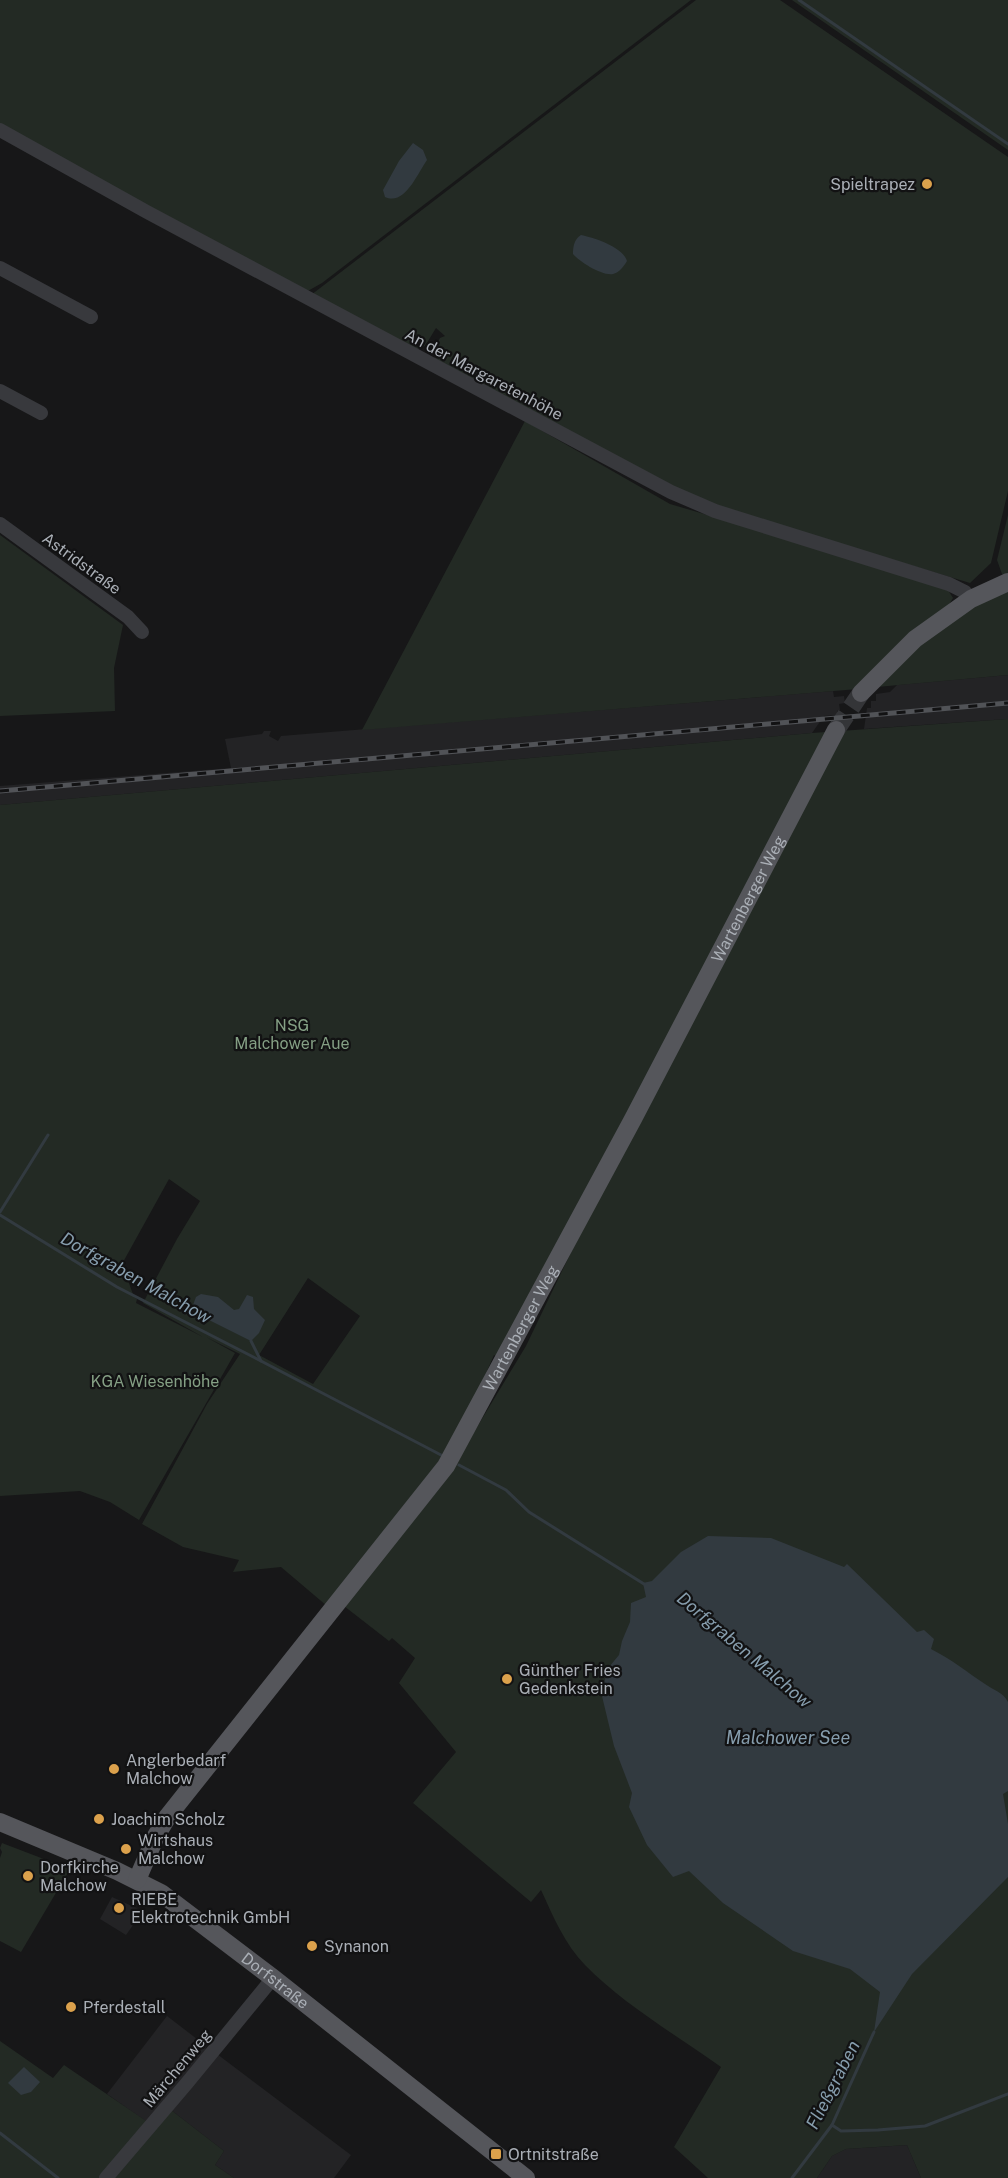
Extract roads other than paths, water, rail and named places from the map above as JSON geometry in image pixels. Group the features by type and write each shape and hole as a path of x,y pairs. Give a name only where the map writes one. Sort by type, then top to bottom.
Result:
{"main road":[{"path":"861,693 915,639 970,599 1008,582"},
{"name":"Wartenberger Weg","path":"137,1880 156,1836 168,1816 446,1466 627,1129 836,730"},
{"name":"Dorfstraße","path":"0,1822 137,1880 161,1893 194,1916 525,2178"}],"street":[{"name":"An der Margaretenhöhe","path":"0,130 147,212 671,492 715,511 949,584 965,592 970,599"},
{"path":"0,268 90,317"},
{"path":"0,391 41,413"},
{"name":"Astridstraße","path":"0,524 128,617 142,632"},
{"name":"Märchenweg","path":"106,2178 273,1978"}],"water":[{"path":"413,143 423,150 427,160 404,193 392,199 385,197 383,190 399,161"},
{"path":"581,235 614,247 627,261 619,271 613,274 592,268 573,254 575,241"},
{"path":"201,1294 218,1297 234,1310 239,1309 247,1295 253,1297 254,1309 265,1320 259,1333 251,1341 197,1314 193,1305 196,1297"},
{"name":"Malchower See","path":"708,1536 771,1538 844,1567 847,1564 917,1632 924,1630 934,1639 931,1649 1001,1693 1008,1702 1008,1791 1003,1794 1008,1824 1008,1877 912,1974 874,2032 880,1992 850,1969 793,1951 723,1903 689,1871 673,1877 647,1845 629,1807 632,1793 614,1746 601,1692 609,1667 619,1655 630,1622 631,1603 646,1597 643,1583 652,1581 681,1552"},
{"path":"24,2067 40,2082 31,2092 21,2095 8,2083"}],"waterway":[{"path":"799,0 1008,144"},
{"path":"0,1212 48,1135"},
{"name":"Dorfgraben Malchow","path":"0,1215 117,1287 261,1361"},
{"name":"Dorfgraben Malchow","path":"251,1341 261,1361 441,1455"},
{"name":"Dorfgraben Malchow","path":"459,1465 506,1490 529,1512 644,1584"},
{"name":"Fließgraben","path":"792,2178 832,2125 874,2032"},
{"path":"832,2125 841,2131 925,2126 1008,2094"},
{"path":"0,2133 58,2178"}],"tunnel":[{"path":"836,730 861,693"}],"railway":[{"path":"0,791 1008,703"}],"place":[{"name":"Spieltrapez","path":"927,184"},
{"name":"Günther Fries Gedenkstein","path":"507,1679"},
{"name":"Anglerbedarf Malchow","path":"114,1769"},
{"name":"Joachim Scholz","path":"99,1819"},
{"name":"Wirtshaus Malchow","path":"126,1849"},
{"name":"Dorfkirche Malchow","path":"28,1876"},
{"name":"RIEBE Elektrotechnik GmbH","path":"119,1908"},
{"name":"Synanon","path":"312,1946"},
{"name":"Pferdestall","path":"71,2007"},
{"name":"Ortnitstraße","path":"496,2154"}],"park label":[{"name":"NSG Malchower Aue","path":"292,1034"},
{"name":"KGA Wiesenhöhe","path":"155,1381"}]}
